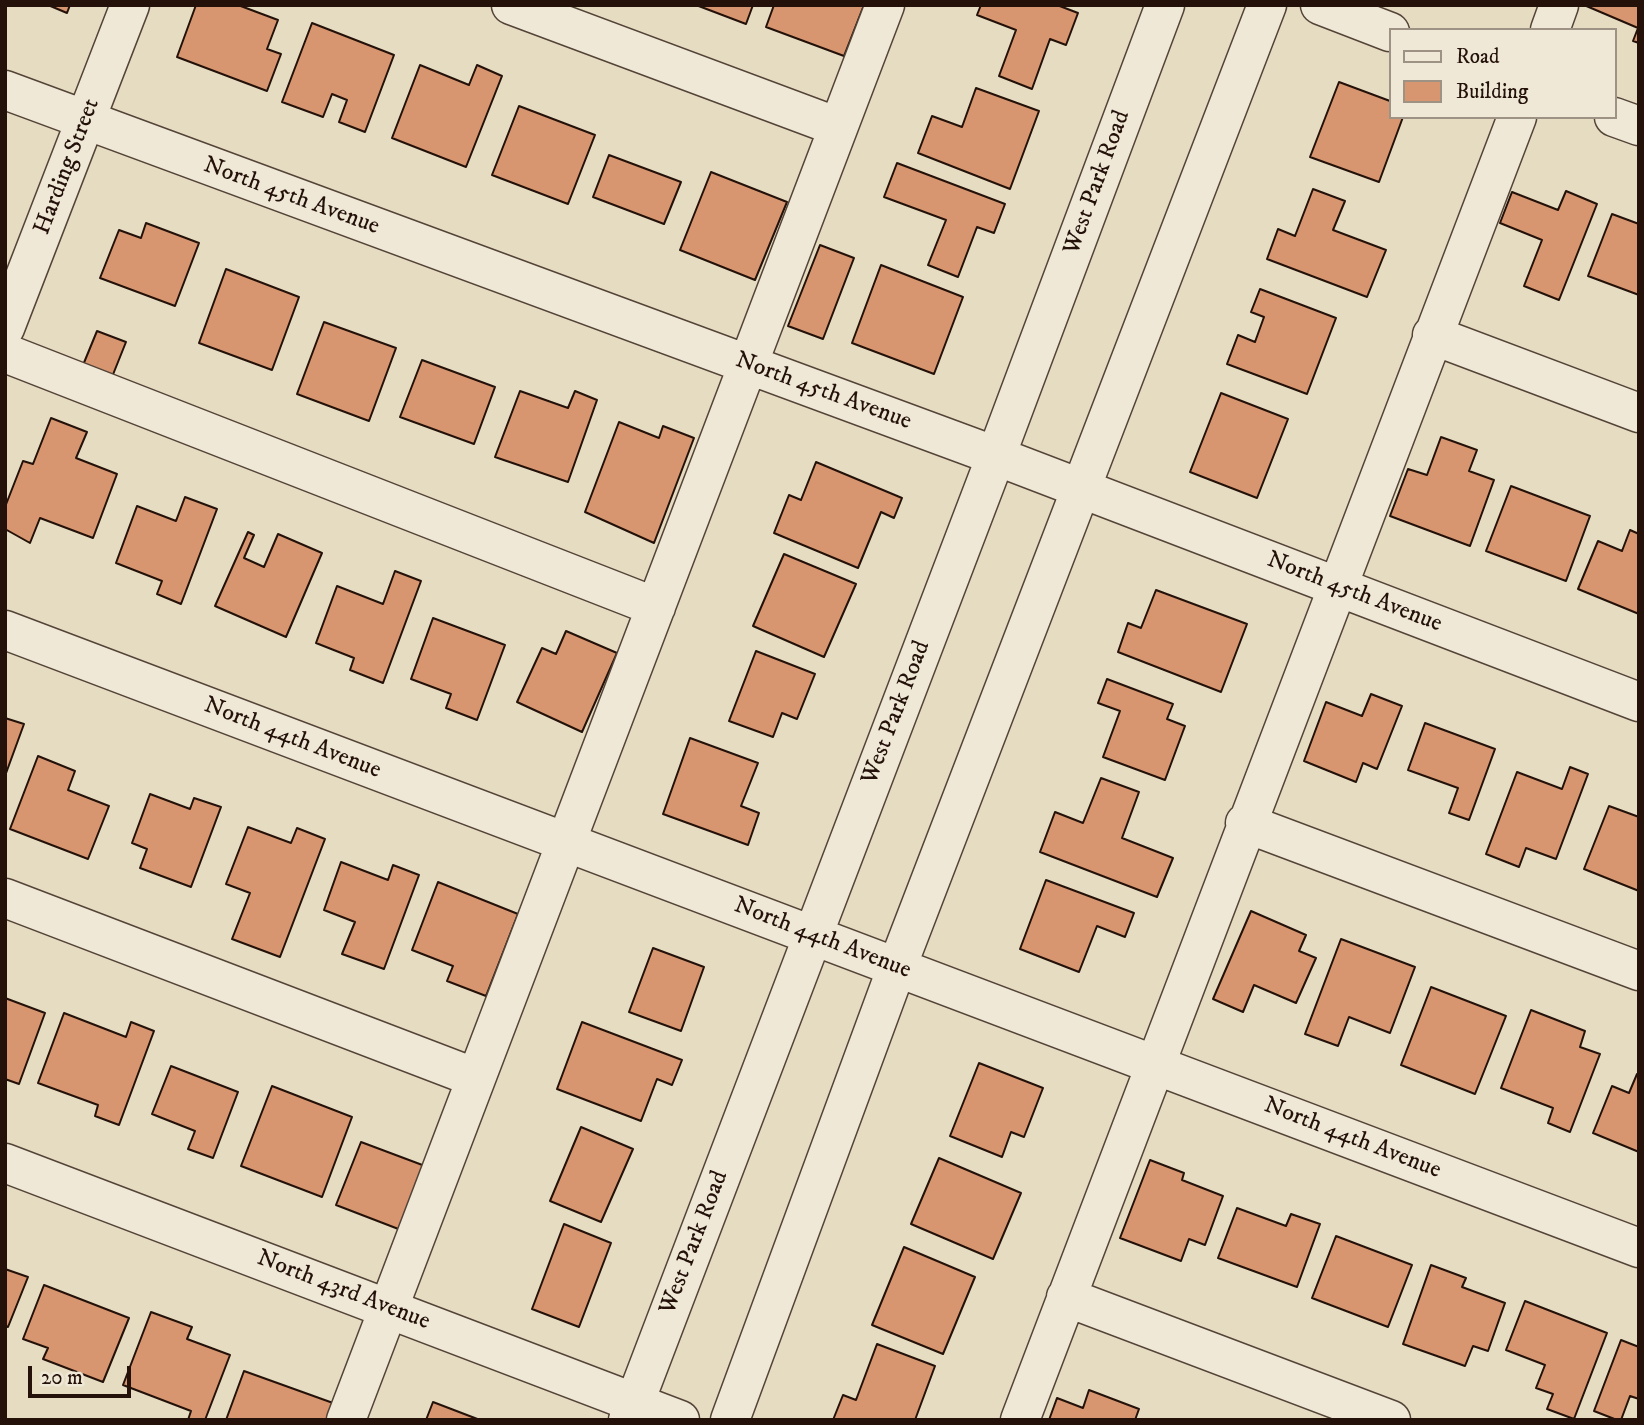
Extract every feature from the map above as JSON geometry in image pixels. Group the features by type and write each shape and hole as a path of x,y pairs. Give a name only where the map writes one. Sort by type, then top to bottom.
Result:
{"street":[{"name":"Harding Street","path":"5,328 130,5"},
{"path":"511,5 838,127"},
{"path":"346,1420 885,5"},
{"name":"West Park Road","path":"631,1411 996,456 1165,5"},
{"path":"730,1420 897,967 1267,5"},
{"path":"1320,5 1388,31"},
{"path":"1551,28 1559,5"},
{"name":"North 45th Avenue","path":"5,90 996,456 1639,702"},
{"path":"1616,118 1639,126"},
{"path":"1020,1420 1245,823 1516,119"},
{"path":"1432,335 1639,413"},
{"path":"5,353 656,607"},
{"name":"North 44th Avenue","path":"5,630 1639,1248"},
{"path":"1245,823 1639,971"},
{"path":"5,898 476,1078"},
{"name":"North 43rd Avenue","path":"5,1163 389,1308 631,1411 680,1420"},
{"path":"1066,1297 1391,1420"}],"building":[{"path":"48,5 70,5 67,13"},
{"path":"196,5 238,5 278,20 267,49 281,54 267,91 177,57"},
{"path":"696,5 753,5 746,24"},
{"path":"774,5 864,5 844,56 766,27"},
{"path":"981,5 1057,5 1078,13 1066,45 1050,39 1032,89 999,76 1016,30 977,15"},
{"path":"1584,5 1639,5 1639,43 1633,41 1638,28"},
{"path":"312,23 394,55 365,132 339,122 347,100 332,94 323,117 282,102"},
{"path":"420,65 469,85 477,65 502,76 466,167 392,138"},
{"path":"1339,82 1388,100 1388,119 1402,119 1379,182 1310,157"},
{"path":"976,88 1039,111 1010,189 918,153 932,116 962,127"},
{"path":"519,106 595,135 568,204 492,175"},
{"path":"609,155 681,182 664,224 593,197"},
{"path":"897,163 1005,204 994,233 977,227 958,277 928,265 946,220 884,197"},
{"path":"711,172 787,202 755,280 680,250"},
{"path":"1313,189 1345,201 1333,230 1386,250 1367,297 1267,259 1278,229 1295,236"},
{"path":"1566,191 1597,204 1559,300 1524,286 1542,240 1500,223 1512,192 1558,210"},
{"path":"1612,214 1639,224 1639,295 1588,276"},
{"path":"146,223 199,243 175,306 100,278 119,230 141,238"},
{"path":"820,245 854,258 823,339 788,326"},
{"path":"881,265 963,297 934,374 852,343"},
{"path":"226,269 299,297 272,370 199,343"},
{"path":"1260,289 1336,318 1307,394 1227,364 1238,335 1255,342 1264,317 1251,312"},
{"path":"324,322 396,348 369,421 297,394"},
{"path":"97,331 126,342 110,382 81,370"},
{"path":"422,360 495,387 474,444 400,417"},
{"path":"520,391 568,408 575,391 597,400 568,482 495,457"},
{"path":"1221,393 1288,419 1257,498 1190,472"},
{"path":"51,418 87,432 76,458 117,474 93,538 40,518 30,543 5,529 5,507 23,461 33,464"},
{"path":"619,422 659,438 663,426 694,438 654,543 585,512"},
{"path":"1441,437 1477,450 1469,471 1494,480 1470,546 1390,516 1408,469 1427,475"},
{"path":"816,462 902,498 894,518 881,512 858,568 774,533 789,495 801,500"},
{"path":"1511,486 1590,516 1566,581 1486,551"},
{"path":"185,497 217,509 181,604 157,594 162,581 116,563 137,506 176,521"},
{"path":"1630,530 1639,534 1639,614 1578,589 1598,541 1622,551"},
{"path":"248,532 254,535 244,558 264,567 278,534 322,553 286,637 215,606"},
{"path":"784,554 856,584 824,657 753,626"},
{"path":"395,571 421,581 383,683 350,670 354,658 316,643 337,586 383,604"},
{"path":"1156,590 1247,624 1221,692 1118,652 1128,623 1141,628"},
{"path":"433,618 505,645 477,720 446,708 451,694 411,679"},
{"path":"566,631 617,653 582,732 517,702 542,648 556,654"},
{"path":"756,651 815,674 797,719 782,713 773,737 729,721"},
{"path":"1107,679 1173,704 1167,719 1185,726 1165,780 1103,757 1120,711 1098,703"},
{"path":"1371,694 1402,706 1377,769 1363,763 1356,782 1304,761 1326,702 1362,716"},
{"path":"5,718 24,724 5,776"},
{"path":"1425,723 1495,749 1469,820 1449,813 1458,788 1408,770"},
{"path":"690,738 758,763 741,806 759,813 748,845 663,814"},
{"path":"38,756 75,771 68,790 109,806 88,859 10,829"},
{"path":"1570,767 1588,774 1556,859 1526,848 1519,867 1486,854 1517,772 1562,789"},
{"path":"1101,778 1139,792 1122,838 1173,858 1157,897 1040,852 1055,812 1083,823"},
{"path":"150,794 190,809 194,798 221,807 191,887 140,868 147,849 132,843"},
{"path":"1609,806 1639,817 1639,891 1584,869"},
{"path":"248,827 291,843 297,828 325,839 280,957 232,939 250,893 226,884"},
{"path":"341,862 388,880 393,865 419,875 384,969 342,954 355,922 324,910"},
{"path":"1046,880 1134,913 1125,937 1097,926 1079,972 1020,949"},
{"path":"438,882 518,914 486,996 447,981 453,966 412,950"},
{"path":"1251,911 1306,935 1299,951 1316,958 1296,1003 1254,985 1243,1012 1213,999"},
{"path":"1341,939 1415,967 1390,1033 1349,1017 1338,1046 1305,1034"},
{"path":"653,948 704,967 681,1031 629,1012"},
{"path":"1431,987 1506,1016 1475,1094 1401,1065"},
{"path":"5,998 45,1013 19,1084 5,1079"},
{"path":"1531,1010 1585,1031 1580,1047 1600,1054 1570,1132 1548,1123 1553,1108 1501,1088"},
{"path":"64,1013 126,1037 131,1022 154,1031 119,1125 95,1116 98,1105 38,1083"},
{"path":"582,1022 682,1060 672,1085 657,1079 641,1121 557,1089"},
{"path":"979,1063 1043,1088 1024,1137 1011,1132 1002,1157 950,1136"},
{"path":"171,1066 238,1092 213,1158 188,1149 195,1131 152,1114"},
{"path":"1637,1074 1639,1152 1593,1133 1612,1086 1629,1093"},
{"path":"272,1086 352,1117 322,1197 241,1166"},
{"path":"581,1127 633,1149 601,1222 550,1201"},
{"path":"361,1142 425,1166 401,1230 336,1205"},
{"path":"939,1158 1021,1193 993,1259 911,1224"},
{"path":"1150,1160 1184,1173 1182,1180 1223,1196 1205,1245 1189,1239 1181,1261 1120,1238"},
{"path":"1237,1208 1286,1226 1291,1214 1320,1224 1297,1287 1218,1258"},
{"path":"564,1224 611,1243 579,1327 532,1309"},
{"path":"1336,1236 1412,1265 1388,1327 1312,1298"},
{"path":"904,1247 975,1277 943,1354 872,1325"},
{"path":"1431,1265 1466,1278 1462,1287 1505,1303 1488,1351 1473,1346 1465,1366 1403,1344"},
{"path":"5,1269 28,1277 8,1327 5,1326"},
{"path":"44,1285 129,1318 103,1382 43,1359 48,1348 23,1339"},
{"path":"1525,1301 1607,1333 1574,1419 1547,1409 1553,1394 1536,1388 1545,1365 1506,1350"},
{"path":"151,1312 192,1327 187,1339 230,1355 205,1420 188,1420 191,1411 123,1385"},
{"path":"1621,1340 1639,1347 1639,1399 1630,1396 1621,1420 1617,1420 1594,1411"},
{"path":"877,1344 935,1366 915,1420 833,1420 843,1395 856,1400"},
{"path":"244,1371 333,1403 327,1420 226,1420"},
{"path":"1089,1390 1139,1409 1135,1420 1049,1420 1057,1398 1083,1408"},
{"path":"433,1402 480,1420 426,1420"}]}
